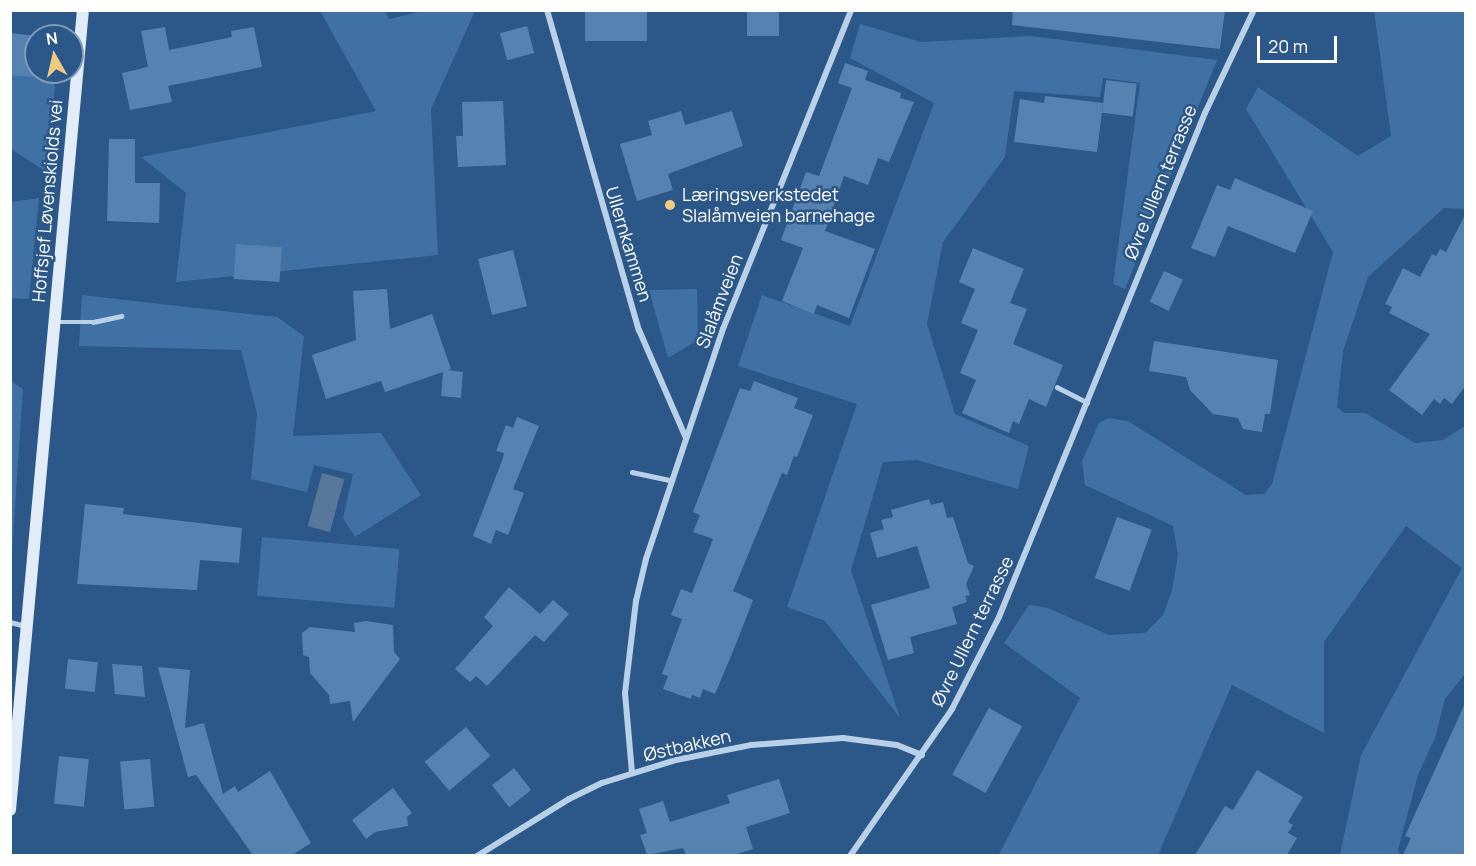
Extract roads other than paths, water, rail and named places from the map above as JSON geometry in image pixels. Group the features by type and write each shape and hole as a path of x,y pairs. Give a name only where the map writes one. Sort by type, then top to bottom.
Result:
{"street":[{"name":"Hoffsjef Løvenskiolds vei","path":"10,810 83,10"},
{"name":"Ullernkammen","path":"547,10 639,330 685,436"},
{"name":"Slalåmveien","path":"685,436 723,329 851,10"},
{"name":"Øvre Ullern terrasse","path":"850,855 952,709 999,617 1205,112 1254,10"},
{"path":"632,773 625,693 636,600 685,436"},
{"name":"Østbakken","path":"477,855 569,799 632,773 751,745 799,740 872,740 922,755"}],"lane":[{"name":"Hoffsjef Løvenskiolds vei","path":"54,322 93,322 121,316"},
{"path":"1057,387 1087,402"},
{"path":"632,472 670,480"},
{"path":"10,622 28,626"}],"place":[{"name":"Læringsverkstedet Slalåmveien barnehage","path":"670,205"}]}
